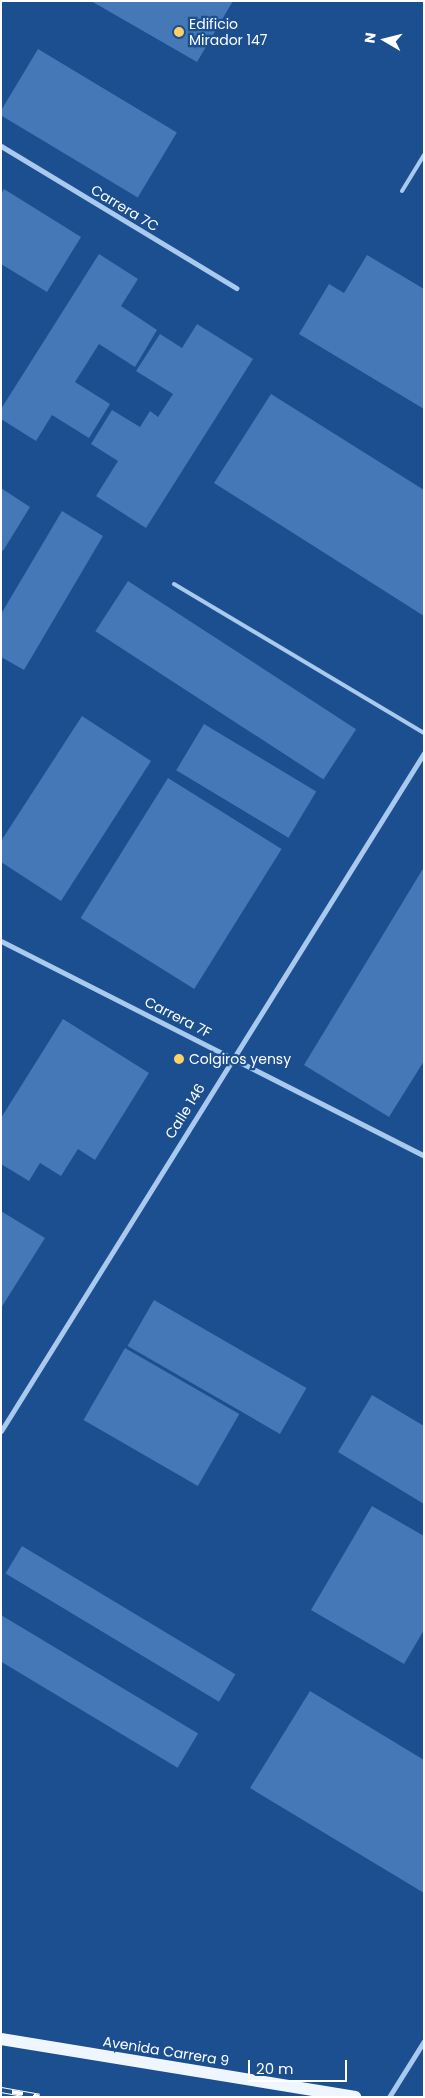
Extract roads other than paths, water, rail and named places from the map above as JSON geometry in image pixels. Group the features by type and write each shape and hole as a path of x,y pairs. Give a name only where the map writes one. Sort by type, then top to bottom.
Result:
{"main road":[{"name":"Avenida Carrera 9","path":"1,2038 355,2097"}],"street":[{"name":"Carrera 7C","path":"1,146 236,288"},
{"name":"Calle 146","path":"1,1431 232,1056 424,754"},
{"name":"Carrera 7F","path":"1,941 232,1056 424,1156"},
{"path":"389,2097 424,2040"}],"lane":[{"path":"402,191 424,155"},
{"path":"174,584 424,733"}],"railway":[{"path":"1,2090 39,2097"}],"place":[{"name":"Edificio Mirador 147","path":"179,32"},
{"name":"Colgiros yensy","path":"179,1059"}]}
